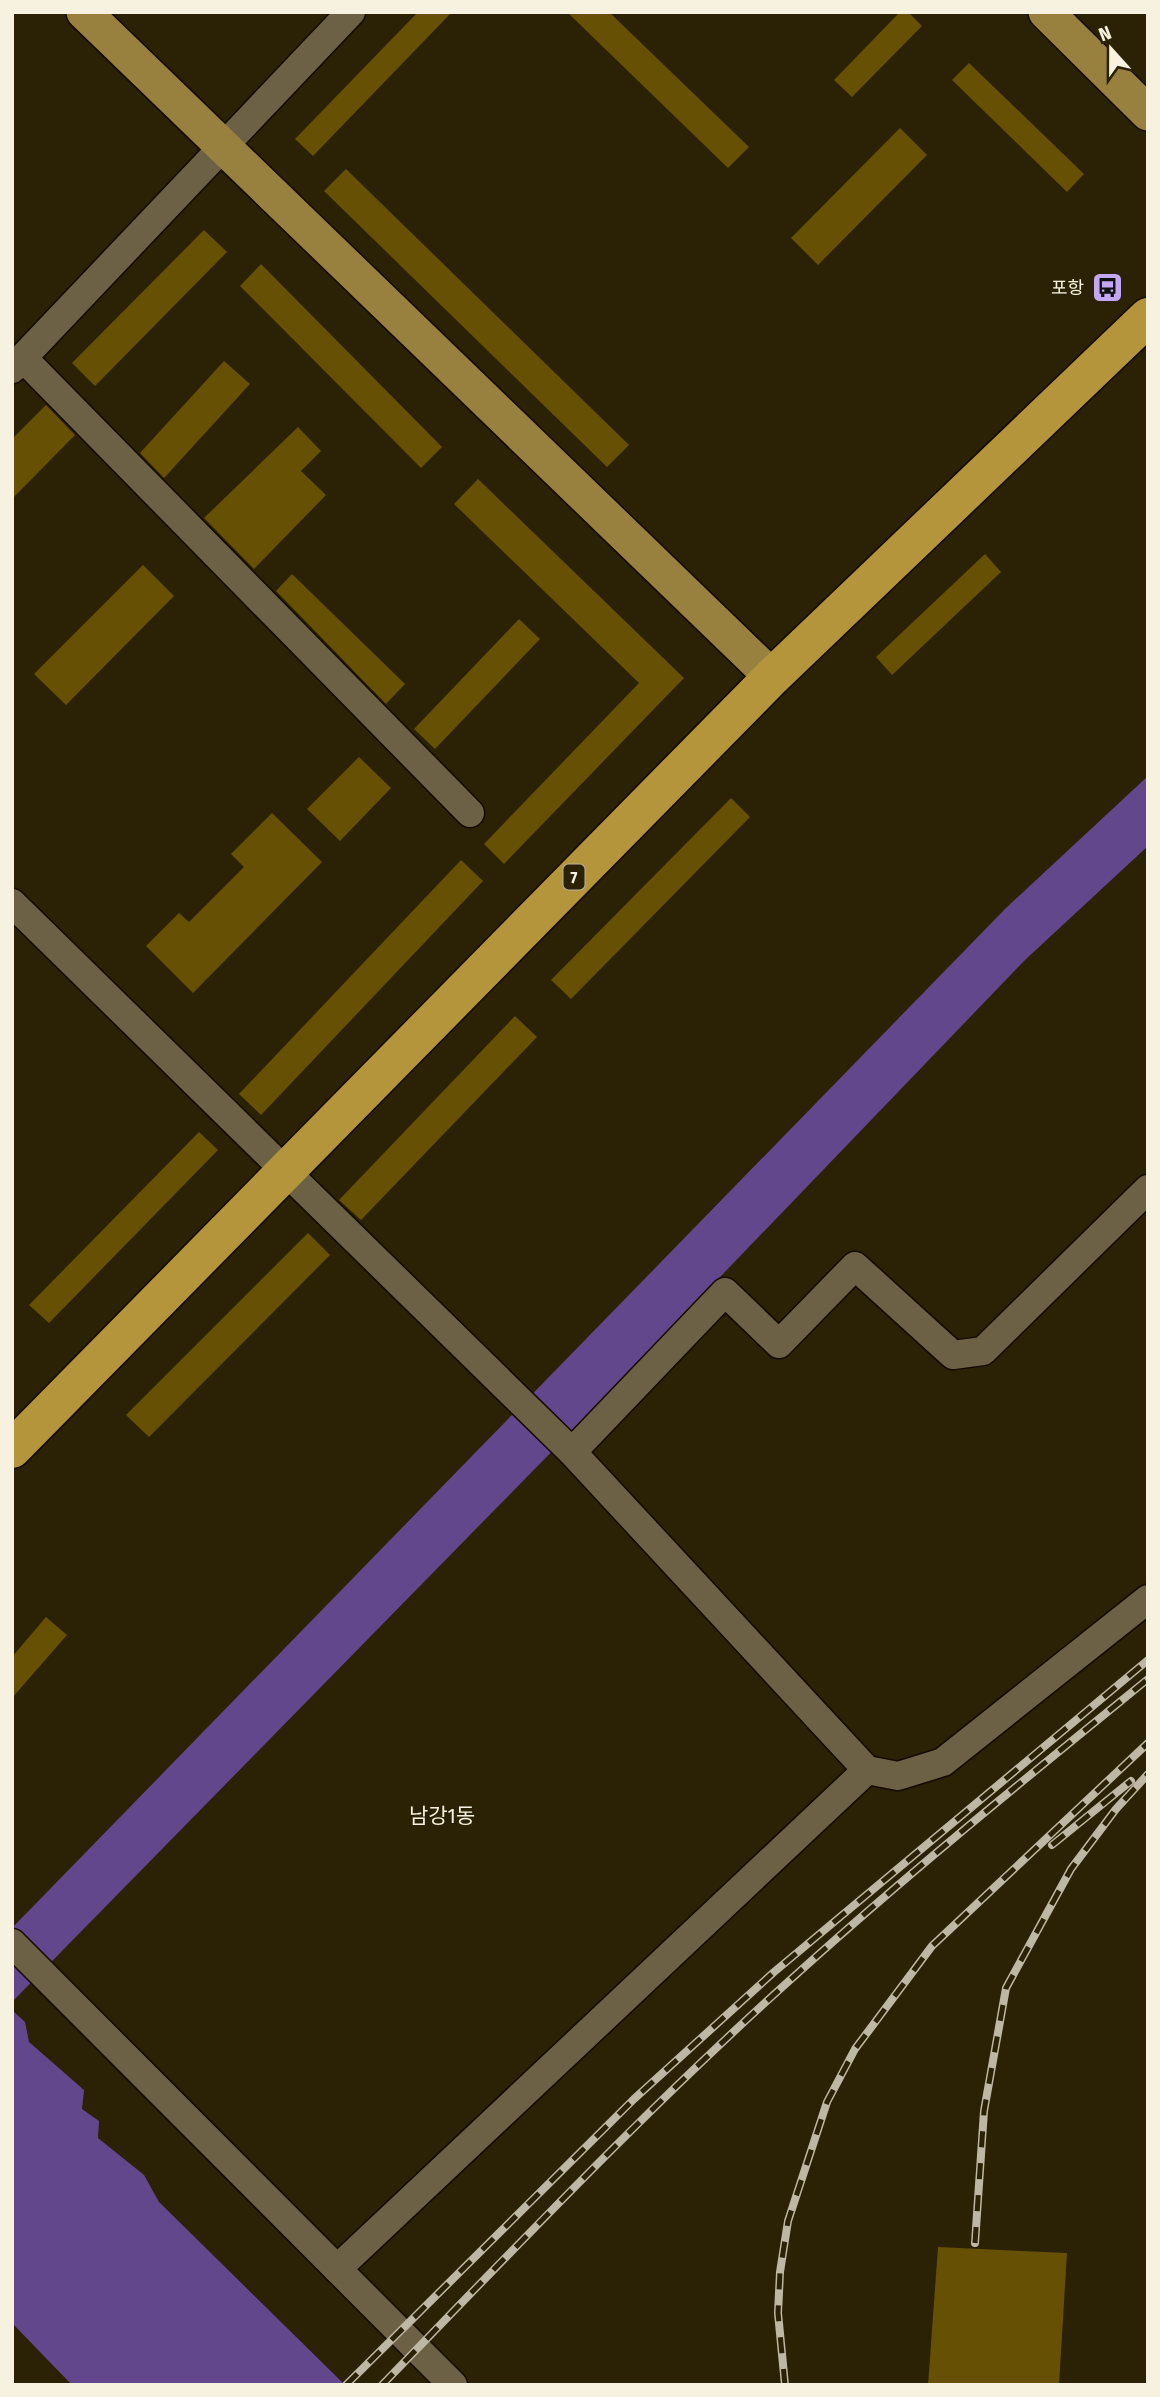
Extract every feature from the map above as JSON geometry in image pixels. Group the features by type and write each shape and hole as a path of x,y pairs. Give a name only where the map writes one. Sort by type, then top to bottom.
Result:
{"highway":[{"name":"7","path":"12,1448 772,677 1148,317"}],"main road":[{"path":"84,12 772,677"},
{"path":"1046,12 1148,113"}],"street":[{"path":"351,12 18,363 470,813"},
{"path":"12,903 572,1452 867,1770 898,1776 943,1762 1148,1599"},
{"path":"572,1452 725,1292 779,1344 855,1266 953,1355 983,1351 1148,1189"},
{"path":"337,2269 867,1770"},
{"path":"12,1943 50,1978 453,2385"}],"shaded area":[{"path":"1148,776 1148,846 1025,960 569,1434 12,2002 12,1928 1006,908"},
{"path":"12,2010 25,2022 29,2042 84,2090 82,2109 99,2121 98,2138 144,2175 159,2202 345,2385 72,2385 12,2323"}],"building":[{"path":"418,12 452,12 313,156 295,139"},
{"path":"567,12 609,12 749,147 728,168"},
{"path":"900,12 908,12 922,26 852,97 834,80"},
{"path":"969,63 1084,174 1067,192 952,80"},
{"path":"900,128 927,155 818,265 791,238"},
{"path":"346,169 629,445 607,467 324,191"},
{"path":"204,230 227,252 95,386 72,363"},
{"path":"261,264 442,447 421,468 240,286"},
{"path":"224,361 250,384 164,478 140,453"},
{"path":"46,405 75,435 12,499 12,439"},
{"path":"298,427 321,451 301,471 326,495 254,569 204,518"},
{"path":"478,479 684,678 504,864 484,844 639,683 454,504"},
{"path":"985,554 1001,572 892,675 876,657"},
{"path":"143,565 174,596 66,705 34,674"},
{"path":"292,574 405,684 386,704 276,591"},
{"path":"519,619 540,639 435,749 414,729"},
{"path":"359,757 391,788 340,841 307,809"},
{"path":"731,798 750,817 571,999 551,980"},
{"path":"272,813 322,862 193,993 146,946 179,913 189,922 244,867 231,854"},
{"path":"461,860 483,881 261,1115 239,1094"},
{"path":"515,1016 537,1037 361,1220 339,1200"},
{"path":"199,1132 218,1150 49,1323 29,1305"},
{"path":"308,1233 330,1255 149,1437 126,1415"},
{"path":"46,1617 67,1635 12,1698 12,1657"},
{"path":"938,2247 1067,2253 1059,2385 928,2385"}],"railway":[{"path":"346,2385 634,2099 774,1972 1148,1660"},
{"path":"382,2385 587,2175 745,2021 928,1860 1148,1679"},
{"path":"785,2385 778,2313 780,2272 788,2221 827,2102 855,2049 932,1946 1148,1743"},
{"path":"975,2243 984,2111 1006,1988 1071,1869 1116,1809 1148,1774"},
{"path":"1052,1845 1131,1781"}],"place":[{"name":"포항","path":"1107,288"}],"district":[{"name":"남강1동","path":"442,1816"}]}
